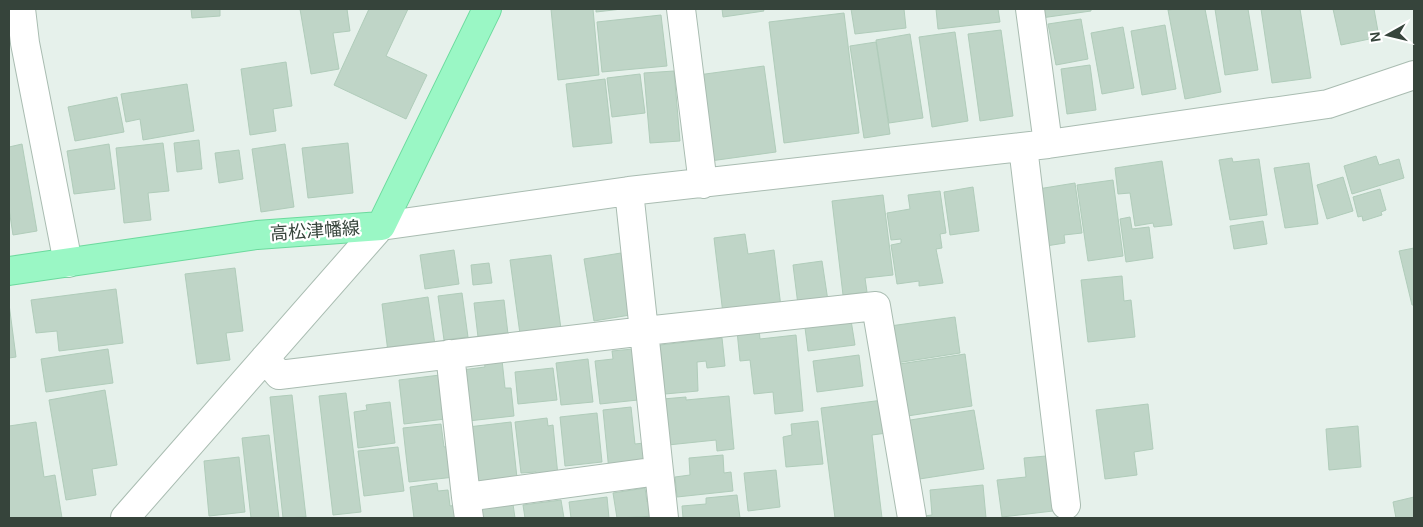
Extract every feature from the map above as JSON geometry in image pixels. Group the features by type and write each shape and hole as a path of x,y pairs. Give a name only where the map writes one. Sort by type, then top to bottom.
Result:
{"main road":[{"name":"高松津幡線","path":"9,271 257,236 381,226 487,9"}],"street":[{"path":"21,9 24,43 68,263"},
{"path":"681,9 703,184"},
{"path":"1030,9 1036,146 1066,505"},
{"path":"133,514 265,358 381,226 629,191 1036,146 1328,104 1414,75"},
{"path":"629,191 664,518"},
{"path":"265,358 279,375 645,331 876,306 912,518"},
{"path":"450,354 467,508 659,471"}],"building":[{"path":"191,9 220,9 220,16 192,18"},
{"path":"300,9 347,9 350,31 333,33 339,69 311,74"},
{"path":"369,9 408,9 386,56 427,75 406,119 334,85"},
{"path":"551,9 593,9 599,75 558,80"},
{"path":"596,9 622,9 596,12"},
{"path":"722,9 763,9 764,11 723,17"},
{"path":"851,9 904,9 906,28 855,34"},
{"path":"936,9 998,9 1000,22 938,29"},
{"path":"1039,9 1091,9 1091,11 1041,18"},
{"path":"1205,9 1221,92 1185,99 1168,10"},
{"path":"1215,9 1248,9 1258,70 1225,75"},
{"path":"1261,9 1300,9 1311,78 1272,83"},
{"path":"1333,9 1374,9 1379,37 1341,45"},
{"path":"844,13 859,133 784,143 769,22"},
{"path":"661,15 667,66 602,72 597,22"},
{"path":"1081,19 1088,59 1056,65 1048,24"},
{"path":"1165,25 1176,89 1142,95 1131,31"},
{"path":"1123,27 1134,88 1102,94 1091,33"},
{"path":"1001,30 1013,116 980,121 968,34"},
{"path":"955,32 968,121 932,127 919,37"},
{"path":"910,34 923,118 889,123 876,40"},
{"path":"876,42 890,134 864,138 850,46"},
{"path":"286,62 292,106 273,109 276,131 250,135 241,69"},
{"path":"1090,65 1096,110 1067,114 1061,69"},
{"path":"764,66 776,152 710,161 698,75"},
{"path":"674,71 680,141 650,143 644,73"},
{"path":"640,74 645,113 612,117 607,78"},
{"path":"605,79 612,143 573,147 566,84"},
{"path":"187,84 194,131 143,140 140,119 126,122 121,94"},
{"path":"117,97 124,132 75,141 68,107"},
{"path":"199,140 202,169 177,172 174,143"},
{"path":"163,143 169,191 148,193 151,220 124,223 116,148"},
{"path":"348,143 353,193 308,198 302,148"},
{"path":"22,144 37,231 13,235 9,209 9,147"},
{"path":"109,144 115,189 74,194 67,151"},
{"path":"285,144 294,207 261,212 252,149"},
{"path":"239,150 243,179 219,183 215,153"},
{"path":"1376,156 1379,165 1399,159 1404,178 1352,194 1344,166"},
{"path":"1232,158 1233,162 1259,159 1267,215 1230,220 1219,160"},
{"path":"1162,161 1172,225 1154,227 1153,223 1135,226 1130,193 1118,194 1115,168"},
{"path":"1309,163 1318,224 1285,228 1274,168"},
{"path":"1343,177 1353,211 1327,219 1317,185"},
{"path":"1113,180 1123,256 1088,261 1077,185"},
{"path":"1075,183 1082,233 1064,235 1065,243 1046,246 1038,189"},
{"path":"973,187 979,231 950,235 944,192"},
{"path":"1380,189 1386,210 1381,212 1382,215 1363,221 1362,216 1358,217 1353,197"},
{"path":"940,191 946,233 940,234 942,248 936,249 943,283 919,286 919,281 897,284 891,245 901,243 901,239 891,240 887,213 910,209 908,195"},
{"path":"883,195 893,275 865,278 867,292 843,295 832,201"},
{"path":"1130,217 1132,229 1149,227 1153,258 1126,262 1120,219"},
{"path":"1263,221 1267,244 1234,249 1230,226"},
{"path":"745,234 748,254 774,250 781,307 723,314 714,238"},
{"path":"1414,248 1414,305 1412,305 1399,251"},
{"path":"454,250 459,284 425,289 420,255"},
{"path":"621,253 630,315 594,321 584,259"},
{"path":"551,255 561,329 520,334 510,260"},
{"path":"822,261 828,301 798,305 793,265"},
{"path":"489,263 492,283 473,285 471,265"},
{"path":"235,268 243,331 226,333 230,360 197,364 185,274"},
{"path":"1122,276 1124,301 1131,300 1135,337 1088,342 1081,280"},
{"path":"116,289 123,343 59,351 57,331 36,333 31,300"},
{"path":"462,293 468,337 444,340 438,296"},
{"path":"428,297 435,345 388,352 382,304"},
{"path":"504,300 508,334 478,337 474,303"},
{"path":"9,304 16,357 9,358"},
{"path":"850,314 855,345 808,351 804,320"},
{"path":"955,317 960,353 896,363 890,326"},
{"path":"759,329 760,339 796,335 803,411 775,414 773,392 754,394 750,360 740,361 737,331"},
{"path":"722,338 725,366 707,368 706,361 697,362 698,391 665,394 660,345"},
{"path":"108,349 113,383 46,392 41,359"},
{"path":"633,349 638,400 600,404 595,361 613,359 612,351"},
{"path":"965,354 972,406 901,417 893,365"},
{"path":"859,355 863,386 817,392 813,361"},
{"path":"588,359 593,402 561,405 556,363"},
{"path":"502,360 505,388 511,388 514,416 468,421 462,370 485,367 484,361"},
{"path":"553,368 557,400 518,404 515,372"},
{"path":"440,375 445,419 404,424 399,380"},
{"path":"105,390 117,465 92,469 96,495 66,500 49,400"},
{"path":"346,393 361,512 333,515 319,396"},
{"path":"292,395 306,517 283,518 270,397"},
{"path":"729,396 734,449 717,451 716,440 668,445 663,399 686,397 686,400"},
{"path":"883,400 887,433 872,435 882,518 835,518 821,408"},
{"path":"390,402 395,443 358,448 354,412 367,410 366,405"},
{"path":"1148,404 1153,449 1134,452 1137,475 1105,479 1096,410"},
{"path":"631,407 635,444 644,443 646,463 609,471 603,410"},
{"path":"974,410 984,469 913,480 904,421"},
{"path":"597,413 602,462 565,466 560,417"},
{"path":"547,418 548,426 553,425 558,476 537,479 536,472 521,473 515,422"},
{"path":"818,421 823,464 786,467 783,437 792,435 791,424"},
{"path":"36,422 44,477 55,475 62,518 9,518 9,426"},
{"path":"511,422 517,478 474,482 468,427"},
{"path":"441,424 444,447 451,446 455,477 409,482 403,428"},
{"path":"1358,426 1361,467 1329,470 1326,429"},
{"path":"269,435 279,518 251,518 242,438"},
{"path":"398,447 404,491 364,496 358,451"},
{"path":"723,455 724,473 731,472 733,491 677,497 675,477 690,475 689,458"},
{"path":"1046,456 1053,511 1002,517 997,480 1026,477 1024,458"},
{"path":"239,457 245,512 209,516 204,461"},
{"path":"776,470 780,507 748,511 744,473"},
{"path":"437,483 438,491 448,490 450,506 457,505 458,518 414,518 410,487"},
{"path":"983,485 986,518 925,518 924,516 932,515 930,490"},
{"path":"645,488 647,502 654,501 656,516 617,518 613,493"},
{"path":"737,495 740,518 683,518 682,506 706,504 706,498"},
{"path":"607,497 609,518 571,518 569,502"},
{"path":"1414,497 1414,518 1396,518 1393,502"},
{"path":"561,500 564,518 525,518 523,505"},
{"path":"513,504 515,518 478,518 477,508"}]}
